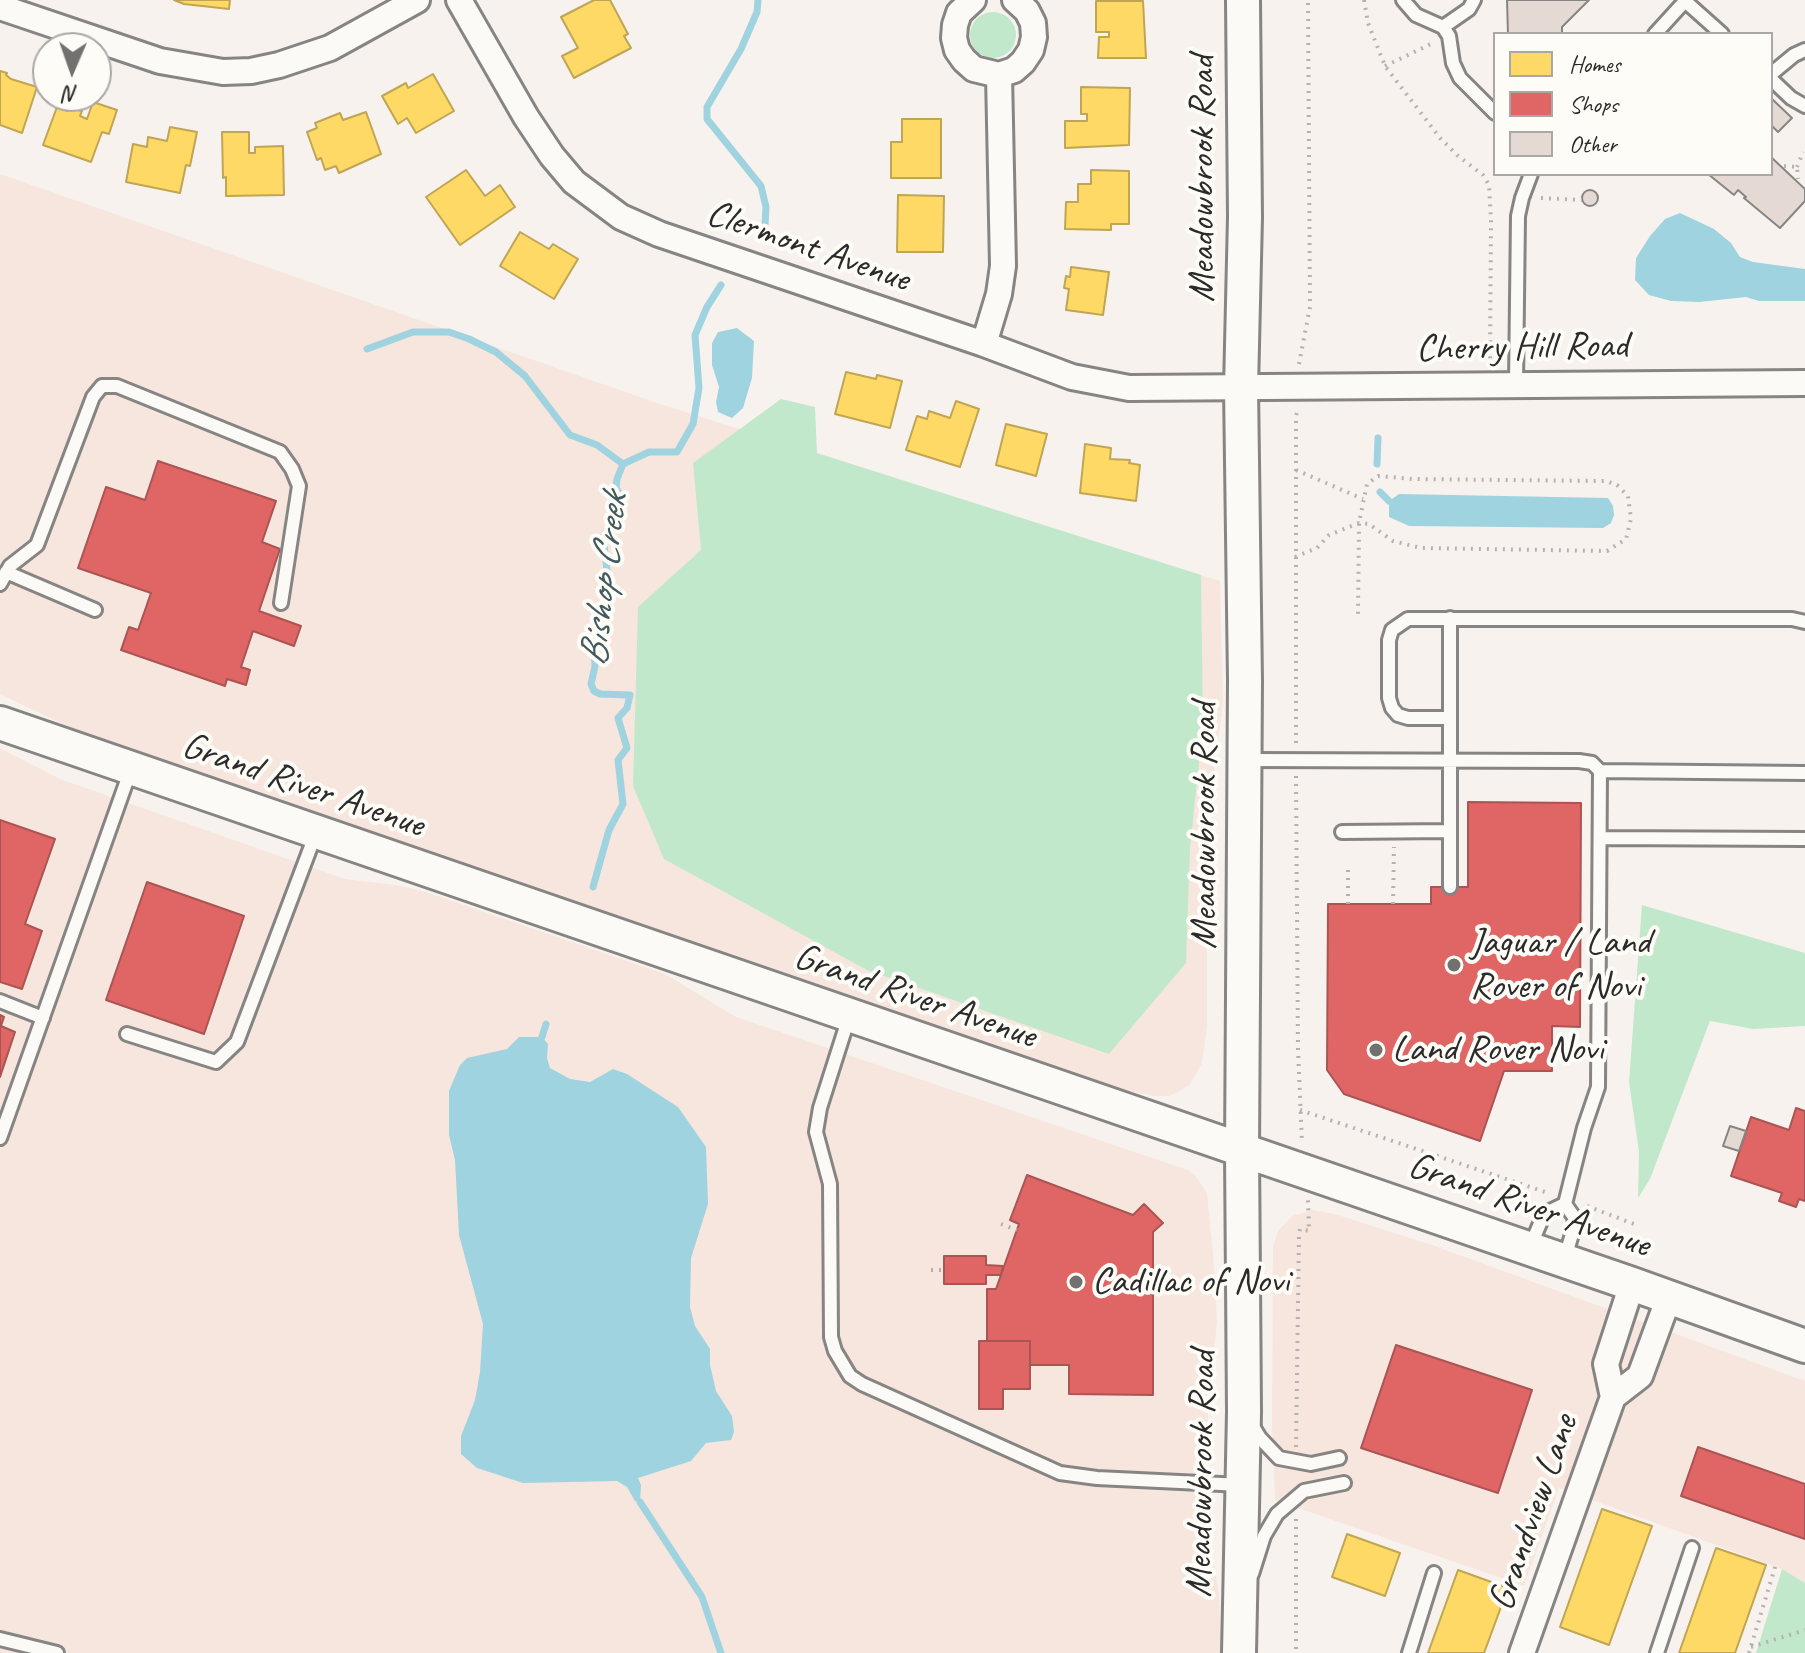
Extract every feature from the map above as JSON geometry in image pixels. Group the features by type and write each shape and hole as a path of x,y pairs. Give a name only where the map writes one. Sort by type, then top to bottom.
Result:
{"main road":[{"name":"Meadowbrook Road","path":"1239,1653 1244,1412 1243,0"},
{"name":"Grand River Avenue","path":"0,723 1805,1346"}],"street":[{"path":"0,7 160,61 223,72 251,71 279,65 330,48 417,0"},
{"name":"Clermont Avenue","path":"459,0 552,156 574,182 606,208 659,234 1072,377 1129,388 1241,388"},
{"path":"973,0 959,13 955,25 957,50 974,69 999,75 1014,70 1023,62 1031,50 1034,37 1033,23 1027,11 1015,0"},
{"path":"984,344 999,294 1003,266 999,75"},
{"name":"Cherry Hill Road","path":"1241,388 1805,383"},
{"name":"Grandview Lane","path":"1522,1653 1613,1397 1606,1364 1632,1284"},
{"name":"Grandview Lane","path":"1613,1397 1640,1376 1669,1297"}],"lane":[{"path":"1403,0 1416,15 1443,27 1449,36 1453,63 1460,78 1493,111"},
{"path":"1443,27 1469,9 1474,0"},
{"path":"1657,32 1685,0 1720,32"},
{"path":"1773,75 1794,55 1805,50"},
{"path":"1773,79 1805,106"},
{"path":"1516,384 1518,216 1530,176"},
{"path":"95,610 3,578 10,566 37,545 93,397 102,386 117,386 280,452 299,486 281,603"},
{"path":"1450,718 1398,715 1392,708 1389,698 1389,655 1392,630 1399,624 1419,618 1792,619 1805,622"},
{"path":"1450,618 1450,887"},
{"path":"1245,760 1579,761 1592,763 1600,771 1805,773"},
{"path":"0,1138 131,769"},
{"path":"1564,1261 1575,1224 1565,1204 1598,1087 1600,771"},
{"path":"1342,832 1450,831"},
{"path":"127,1034 216,1062 237,1042 316,833"},
{"path":"1600,838 1805,839"},
{"path":"0,1001 43,1018"},
{"path":"850,1017 820,1108 816,1132 830,1184 831,1337 835,1351 850,1376 1060,1473 1097,1478 1242,1485"},
{"path":"1530,1249 1544,1214 1565,1204"},
{"path":"1244,1412 1260,1438 1279,1458 1311,1464 1339,1458"},
{"path":"1240,1611 1264,1536 1277,1514 1304,1491 1344,1483"},
{"path":"1657,1653 1692,1548"},
{"path":"1409,1653 1434,1573"},
{"path":"0,1639 57,1653"}],"path":[{"path":"1299,366 1310,307 1308,0"},
{"path":"1364,0 1373,39 1385,66 1440,138 1483,175 1489,185 1490,359"},
{"path":"1385,66 1435,42"},
{"path":"1798,179 1797,167 1803,152"},
{"path":"1784,166 1797,167"},
{"path":"1538,198 1582,200"},
{"path":"1296,744 1298,410"},
{"path":"1296,470 1363,499"},
{"path":"1295,557 1317,548 1329,535 1359,523 1369,524 1393,541 1421,548 1607,551 1626,539 1631,519 1628,496 1617,485 1606,481 1413,479 1386,475 1371,478 1359,523 1358,614"},
{"path":"1296,778 1301,1135"},
{"path":"1393,904 1394,845"},
{"path":"1348,868 1348,904"},
{"path":"1300,1110 1550,1193"},
{"path":"1585,1205 1639,1226"},
{"path":"1296,1462 1299,1233 1300,1229 1309,1231 1310,1216"},
{"path":"1001,1224 1017,1230"},
{"path":"931,1270 944,1270"},
{"path":"1296,1497 1296,1653"},
{"path":"1750,1650 1776,1564"},
{"path":"1750,1650 1805,1630"}],"shaded area":[{"path":"0,174 657,403 1220,581 1223,702 1207,831 1207,1026 1202,1063 1190,1085 1170,1096 1154,1096 1101,1085 84,734 0,694"},
{"path":"0,748 60,779 345,879 426,892 665,974 736,1017 1188,1170 1195,1175 1207,1193 1217,1321 1208,1415 1207,1528 1219,1592 1221,1653 0,1653"},
{"path":"1312,1210 1335,1214 1432,1245 1805,1381 1805,1583 1782,1569 1559,1488 1524,1586 1275,1500 1272,1424 1273,1246 1278,1231 1292,1216"}],"green space":[{"path":"993,12 1009,19 1016,35 1009,51 993,58 977,51 970,35 977,19"},
{"path":"781,399 815,407 817,453 1201,575 1203,725 1190,848 1186,963 1109,1054 867,970 664,859 633,786 638,607 701,550 693,463"},
{"path":"1642,905 1805,953 1805,1026 1753,1029 1710,1021 1650,1179 1638,1198 1639,1152 1629,1082"},
{"path":"1782,1569 1805,1583 1805,1653 1756,1653"}],"water":[{"path":"1680,213 1714,229 1731,243 1740,257 1753,262 1805,269 1805,301 1759,301 1746,297 1699,302 1671,301 1649,295 1635,280 1636,258 1665,219"},
{"path":"737,328 754,341 752,378 743,408 732,418 718,412 719,387 712,365 712,343 718,332"},
{"path":"1399,494 1608,498 1614,515 1611,523 1603,528 1409,526 1389,517 1389,501"},
{"path":"519,1037 542,1037 548,1044 550,1068 570,1079 590,1082 613,1069 627,1074 678,1107 706,1147 708,1204 691,1258 690,1307 695,1326 710,1349 716,1391 732,1416 734,1432 731,1440 706,1443 691,1461 638,1478 641,1485 640,1502 635,1501 627,1487 617,1481 523,1483 477,1468 461,1454 461,1436 475,1400 480,1372 483,1324 459,1235 455,1160 449,1135 449,1091 460,1065 467,1058 507,1049"}],"building: Homes":[{"path":"174,0 230,0 229,9"},
{"path":"594,0 610,0 628,34 624,36 631,48 574,78 562,56 578,48 561,17"},
{"path":"1096,1 1143,1 1146,58 1098,58 1099,37 1109,37 1109,32 1096,32"},
{"path":"0,71 7,73 11,79 32,85 32,102 22,133 0,125"},
{"path":"433,74 454,111 416,133 407,118 398,124 382,96 406,83 408,88"},
{"path":"1081,87 1130,88 1129,145 1065,148 1065,121 1087,121 1087,114 1081,114"},
{"path":"117,110 109,134 102,132 91,162 43,145 55,112 82,112 80,116 87,119 89,112"},
{"path":"366,112 381,154 339,173 336,166 325,170 321,158 317,160 307,132 317,128 315,123 340,113 343,120"},
{"path":"902,119 941,119 941,178 891,178 891,142 902,142"},
{"path":"170,127 197,132 180,193 126,182 133,144 147,147 148,137 167,141"},
{"path":"222,132 249,132 249,153 255,153 255,147 283,146 284,195 226,196"},
{"path":"466,170 485,196 500,185 515,207 460,245 426,197"},
{"path":"1091,170 1129,171 1129,224 1111,224 1111,230 1065,229 1066,202 1078,202 1078,184 1091,184"},
{"path":"898,195 944,196 943,252 897,252"},
{"path":"520,232 549,249 553,244 578,259 554,299 500,266"},
{"path":"1071,267 1109,272 1103,315 1066,310 1069,289 1064,288"},
{"path":"846,372 902,381 890,428 835,414"},
{"path":"956,401 979,409 960,467 906,450 917,416 927,419 929,411 950,418"},
{"path":"1006,424 1047,434 1036,476 996,465"},
{"path":"1085,444 1111,448 1110,459 1130,460 1129,463 1140,465 1136,501 1080,493"},
{"path":"1602,1509 1652,1526 1609,1645 1560,1627"},
{"path":"1347,1534 1400,1553 1385,1596 1332,1577"},
{"path":"1716,1548 1766,1565 1735,1653 1679,1653"},
{"path":"1458,1570 1508,1588 1484,1653 1428,1653"}],"building: Shops":[{"path":"158,461 276,501 262,542 280,549 259,611 301,626 294,646 253,631 241,667 250,670 246,685 227,679 225,686 121,650 129,627 138,630 151,593 78,568 106,487 145,500"},
{"name":"Jaguar / Land Rover of Novi","path":"1468,802 1581,803 1580,1027 1552,1026 1552,1071 1504,1071 1480,1141 1344,1094 1327,1070 1328,904 1431,904 1431,887 1468,887"},
{"path":"0,820 55,839 25,924 42,931 22,989 0,982"},
{"path":"147,882 244,916 204,1034 106,1000"},
{"path":"0,1015 4,1017 1,1026 15,1032 0,1077"},
{"path":"1796,1108 1805,1111 1805,1201 1799,1199 1796,1207 1779,1201 1782,1193 1731,1176 1751,1117 1789,1130"},
{"name":"Cadillac of Novi","path":"1027,1175 1133,1215 1144,1204 1163,1223 1153,1232 1153,1395 1069,1394 1069,1365 1030,1365 1030,1341 987,1341 987,1289 996,1289 1019,1224 1010,1220"},
{"path":"944,1256 986,1256 986,1265 1003,1266 1001,1275 986,1275 986,1284 944,1284"},
{"path":"979,1341 1030,1341 1030,1389 1003,1389 1003,1409 979,1409"},
{"path":"1396,1345 1532,1390 1498,1493 1361,1448"},
{"path":"1698,1447 1805,1484 1805,1539 1681,1496"}],"building: Other":[{"path":"1507,0 1589,0 1562,27 1562,32 1508,32"},
{"path":"1773,100 1792,118 1778,132 1773,127"},
{"path":"1773,159 1805,189 1805,201 1780,228 1738,190 1734,195 1710,176 1773,176"},
{"path":"1590,190 1596,192 1596,204 1590,206 1584,204 1582,198 1584,192"},
{"path":"1730,1126 1746,1131 1739,1151 1723,1146"}],"waterway":[{"name":"Bishop Creek","path":"758,0 757,12 741,49 707,107 707,119 761,186 766,207 765,225 759,234"},
{"name":"Bishop Creek","path":"593,887 609,830 623,804 618,760 627,748 618,718 627,708 630,695 600,694 594,691 591,684 595,666 594,645 607,603 608,578 603,537 617,515 620,495 616,488 617,479 623,464 649,452 677,452 693,424 699,388 695,335 721,285"},
{"path":"367,349 413,332 449,332 469,339 496,352 525,376 570,435 597,445 623,464"},
{"path":"1377,464 1378,438"},
{"path":"1380,492 1389,501"},
{"name":"Bishop Creek","path":"542,1037 546,1024"},
{"name":"Bishop Creek","path":"640,1502 702,1597 721,1653"}],"place":[{"name":"Jaguar / Land Rover of Novi","path":"1454,965"},
{"name":"Land Rover Novi","path":"1376,1050"},
{"name":"Cadillac of Novi","path":"1076,1282"}]}
